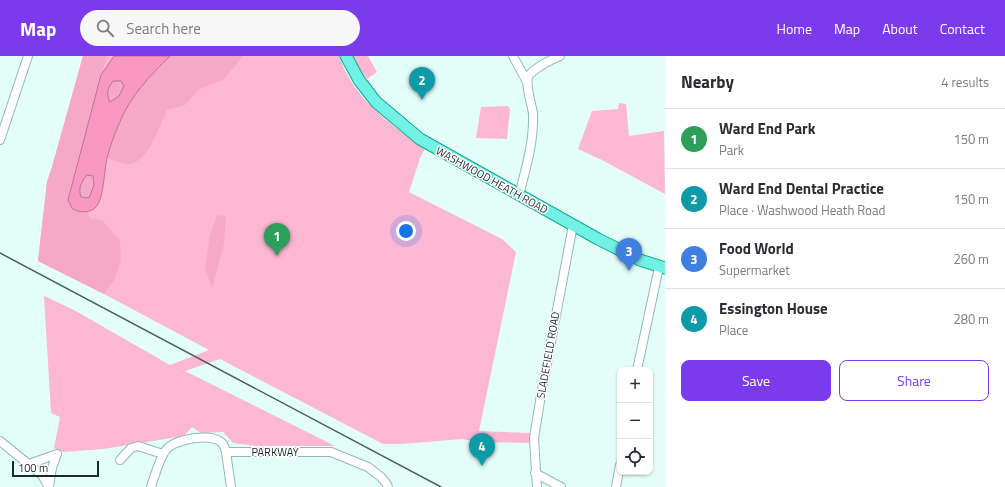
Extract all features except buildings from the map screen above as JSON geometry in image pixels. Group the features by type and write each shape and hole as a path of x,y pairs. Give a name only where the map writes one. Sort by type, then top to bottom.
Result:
{"main road":[{"name":"WASHWOOD HEATH ROAD","path":"346,56 359,80 376,102 420,140 520,192 573,225 640,260 662,268"}],"street":[{"path":"0,140 2,127 28,56"},
{"path":"513,56 527,82 533,114 530,158 520,192"},
{"path":"527,82 529,75 553,57"},
{"name":"SLADEFIELD ROAD","path":"537,487 534,438 542,387 573,225"},
{"path":"638,367 662,268"},
{"path":"151,487 166,449 172,444 182,440 194,438 215,439 221,441 226,452 231,487"},
{"path":"0,441 42,475 49,486"},
{"path":"120,460 131,448 138,446 163,454"},
{"name":"PARKWAY","path":"226,452 331,452 368,468 381,477 388,487"},
{"path":"29,464 57,454 52,468 49,486"},
{"path":"535,473 561,487"},
{"path":"616,487 618,475"}],"shaded area":[{"path":"83,56 339,56 344,69 363,98 382,117 425,149 420,158 409,192 502,239 516,252 479,431 530,433 529,443 479,442 462,439 402,444 383,444 220,359 185,371 335,446 256,446 233,443 223,432 201,433 192,427 184,436 103,449 63,452 54,448 60,417 51,413 44,296 74,310 170,365 209,350 38,261 47,182"},
{"path":"83,56 107,56 68,200 78,211 87,211 90,218 103,221 120,241 121,261 114,280 104,294 38,261 47,182"},
{"path":"114,56 170,56 134,96 123,114 109,150 102,192 98,204 93,210 81,212 72,208 68,200 101,75","holes":["113,81 121,81 124,86 119,96 110,102 108,91 109,86","87,175 93,176 94,185 89,198 81,197 80,191 82,183"]},
{"path":"170,56 243,56 224,79 198,90 185,105 167,110 152,143 147,151 135,163 120,163 107,158 116,130 125,109 133,96"},
{"path":"349,56 368,56 377,72 367,79"},
{"path":"113,81 121,81 124,86 119,96 110,102 108,91 109,86"},
{"path":"619,103 626,104 629,136 664,131 665,194 602,160 578,149 592,111 618,109"},
{"path":"508,106 510,109 507,139 476,138 481,107"},
{"path":"87,175 93,176 94,185 89,198 81,197 80,191 82,183"},
{"path":"217,215 226,216 224,244 212,288 205,268 210,236"}],"railway":[{"path":"0,253 441,487"}],"place":[{"name":"Ward End Dental Practice","path":"422,100"},
{"name":"Ward End Park","path":"277,256"},
{"name":"Food World","path":"629,271"},
{"name":"Essington House","path":"482,466"}]}
